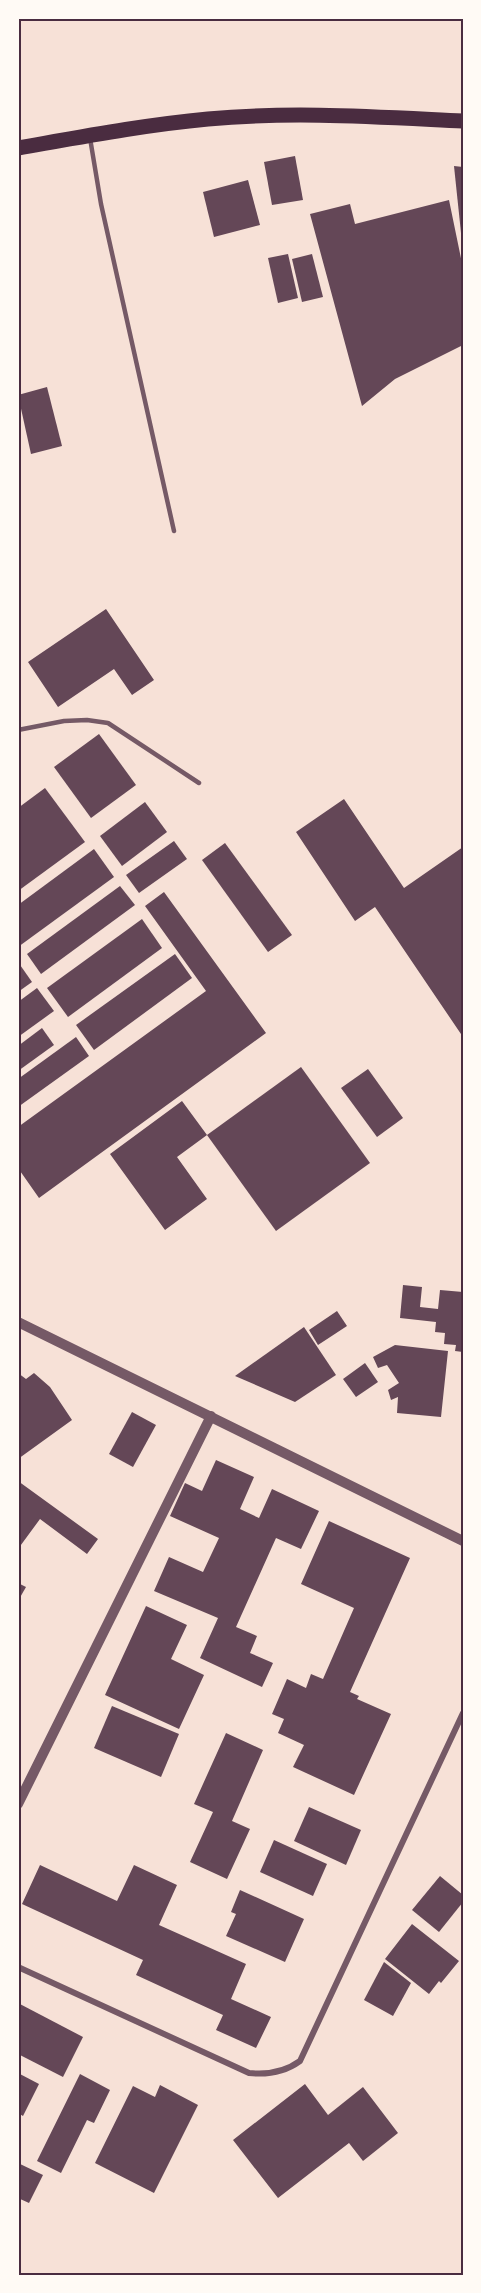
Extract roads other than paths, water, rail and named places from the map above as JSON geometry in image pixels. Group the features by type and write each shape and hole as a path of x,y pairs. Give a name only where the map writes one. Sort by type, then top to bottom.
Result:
{"main road":[{"path":"18,148 89,135 208,119 310,115 463,121"}],"street":[{"path":"18,1322 463,1541"},
{"path":"18,1804 211,1416"},
{"path":"18,1967 249,2073 263,2074 290,2068 300,2061 463,1713"}],"lane":[{"path":"89,135 101,204 174,531"},
{"path":"18,730 64,721 87,720 108,723 199,783"}]}
